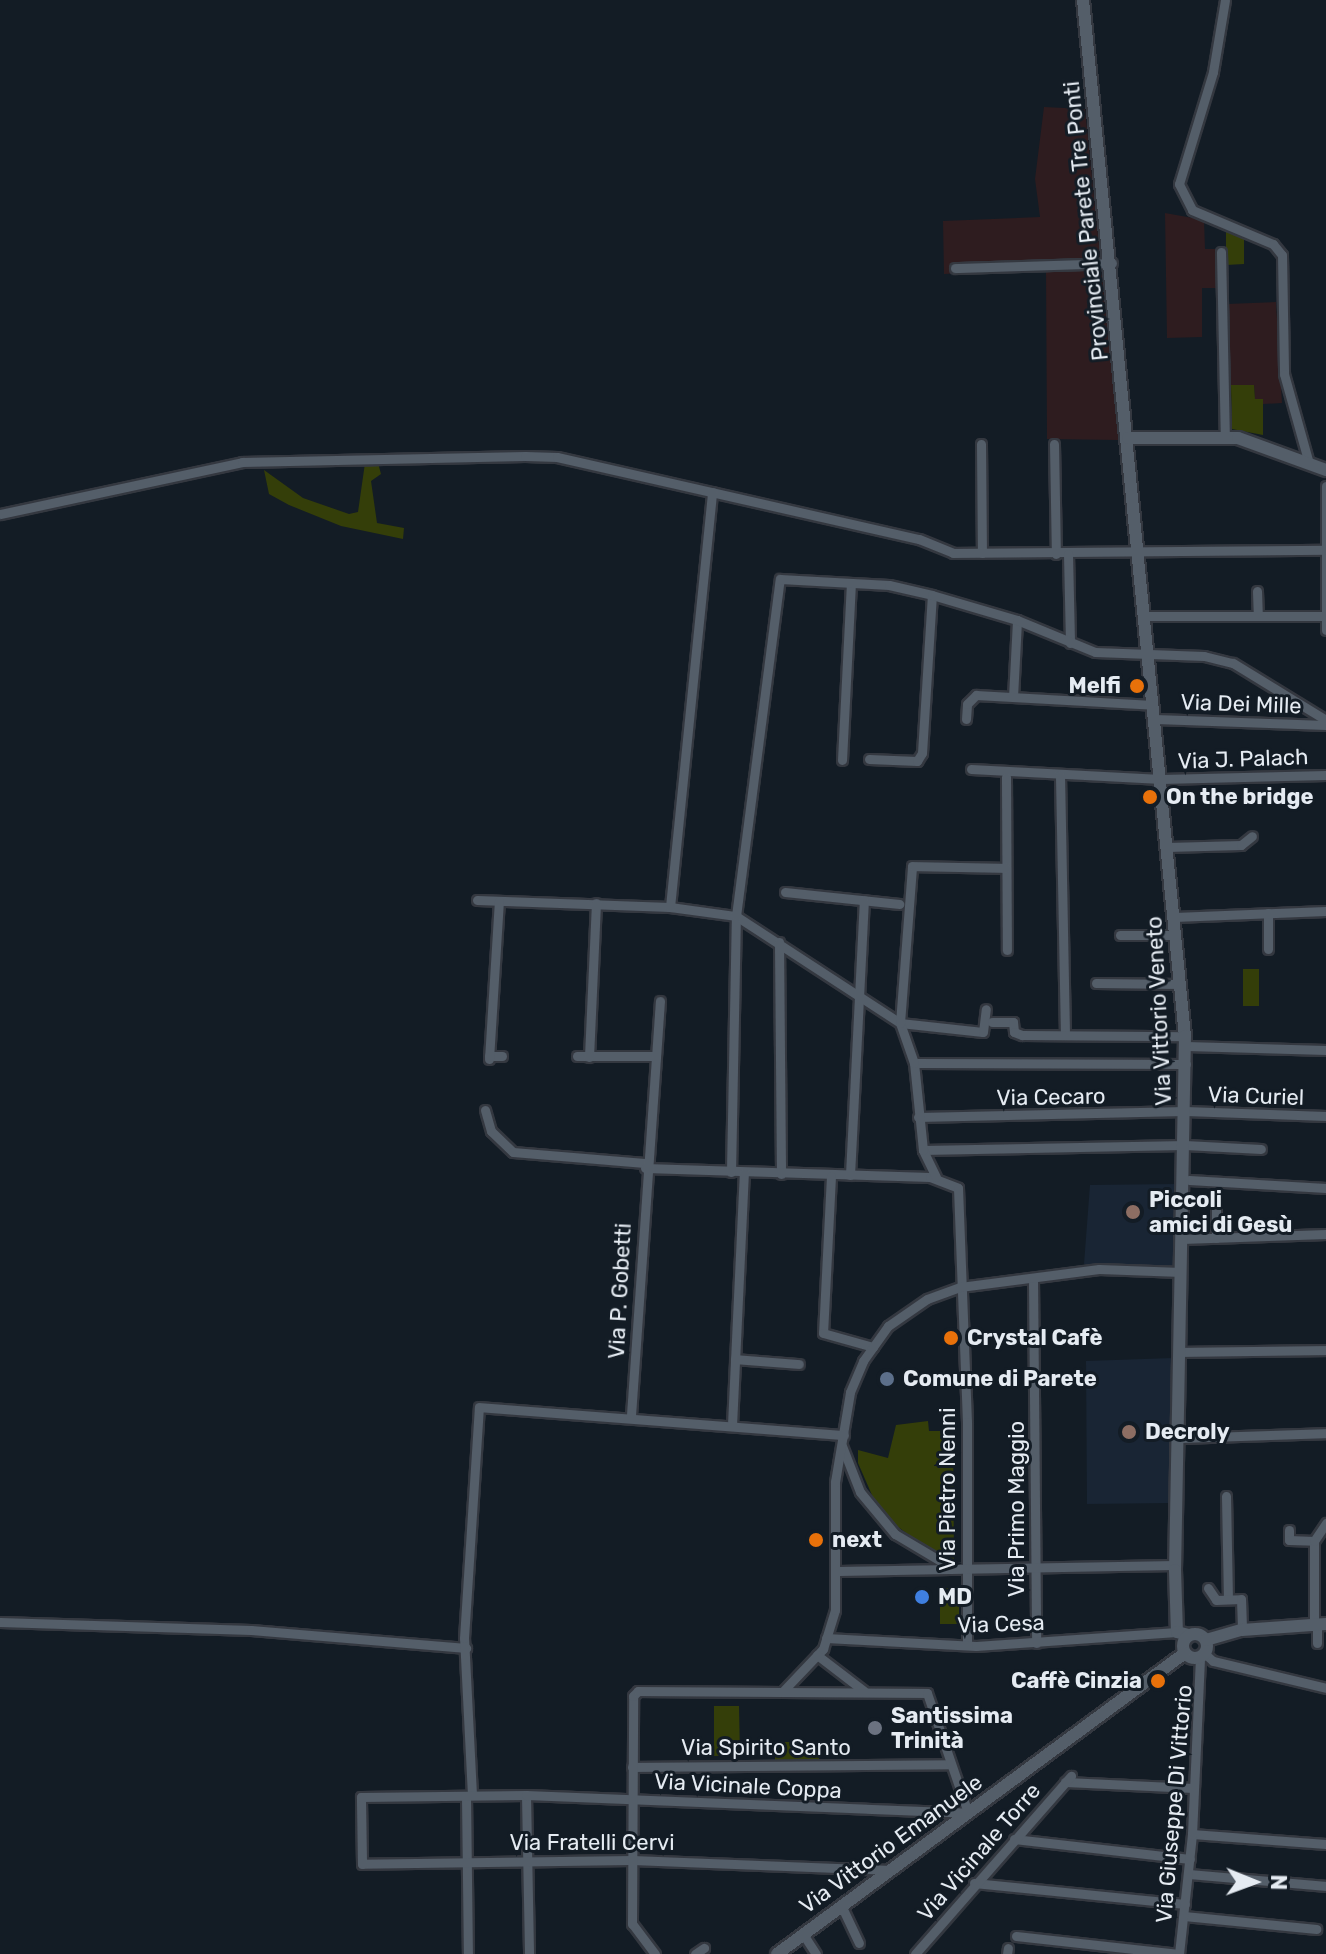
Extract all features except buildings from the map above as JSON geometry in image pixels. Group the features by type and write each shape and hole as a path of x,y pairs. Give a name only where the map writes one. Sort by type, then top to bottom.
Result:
{"street":[{"name":"Provinciale Parete Tre Ponti","path":"1083,0 1128,438"},
{"path":"1225,0 1213,72 1179,184 1192,210 1273,244 1282,255 1284,374 1308,460"},
{"path":"1221,252 1225,437"},
{"path":"955,268 1112,263"},
{"path":"1128,438 1225,437 1308,460 1326,470"},
{"name":"Via Vittorio Veneto","path":"1128,438 1186,1041 1186,1180 1175,1565 1185,1653"},
{"path":"981,444 982,553"},
{"path":"1054,444 1056,554"},
{"path":"0,514 253,461 557,457 919,539 953,553 1324,550"},
{"path":"1326,486 1326,630"},
{"path":"670,907 712,492"},
{"path":"1068,554 1070,643"},
{"path":"731,1172 736,916 780,579 851,584 932,595 1017,620 1070,643 1113,656 1204,656 1233,663 1326,722"},
{"path":"842,760 851,584"},
{"path":"1257,591 1258,616"},
{"path":"869,759 917,761 922,753 932,595"},
{"path":"1144,616 1325,616"},
{"path":"1013,697 1017,620"},
{"path":"966,719 967,704 976,695 1153,705"},
{"name":"Via Dei Mille","path":"1155,719 1326,722"},
{"name":"Via J. Palach","path":"971,769 1161,779 1326,775"},
{"path":"1060,775 1065,1035"},
{"path":"1006,777 1007,950"},
{"path":"1167,847 1241,845 1252,836"},
{"path":"485,1110 494,1137 513,1152 744,1173 936,1177 923,1150 914,1063 900,1023 912,866 1006,868"},
{"path":"785,892 899,904"},
{"path":"477,900 670,907 736,916 900,1023 983,1032 986,1009"},
{"path":"850,1175 856,992 864,900"},
{"path":"499,901 489,1057 502,1056"},
{"path":"589,1057 596,903"},
{"path":"1174,917 1326,911"},
{"path":"1268,913 1268,949"},
{"path":"1120,935 1175,935"},
{"path":"779,942 781,1174"},
{"path":"1096,983 1179,984"},
{"name":"Via P. Gobetti","path":"631,1415 645,1166 660,1001"},
{"path":"992,1022 1013,1022 1014,1032 1022,1035 1326,1050"},
{"path":"577,1056 656,1056"},
{"path":"914,1063 1186,1064"},
{"name":"Via Cecaro","path":"918,1117 1185,1111"},
{"name":"Via Curiel","path":"1185,1111 1326,1116"},
{"path":"923,1150 1185,1145 1261,1149"},
{"path":"732,1425 744,1173"},
{"path":"831,1176 823,1333 873,1347"},
{"name":"Via Pietro Nenni","path":"936,1177 958,1188 967,1422 967,1644"},
{"path":"1186,1180 1326,1188"},
{"path":"1216,1199 1216,1238"},
{"path":"1182,1239 1326,1234"},
{"path":"784,1690 817,1655 826,1638 837,1600 835,1482 850,1392 873,1347 910,1310 960,1287 1099,1269 1181,1272"},
{"name":"Via Primo Maggio","path":"1033,1278 1036,1643"},
{"path":"1180,1352 1326,1350"},
{"path":"735,1359 799,1364"},
{"path":"468,1954 466,1648 479,1407 622,1421 631,1415 843,1440"},
{"path":"1177,1438 1326,1433"},
{"path":"843,1440 860,1492 895,1534 950,1567"},
{"path":"1226,1496 1228,1599"},
{"path":"1317,1643 1319,1624 1314,1541 1326,1523"},
{"path":"1289,1530 1289,1540 1314,1541"},
{"path":"838,1571 1175,1565"},
{"path":"1208,1588 1216,1600 1241,1599 1242,1630"},
{"path":"0,1622 251,1630 466,1648"},
{"path":"1185,1653 1203,1650 1242,1630 1319,1624"},
{"path":"1182,1634 1198,1634 1203,1650 1213,1661 1326,1688"},
{"name":"Via Cesa","path":"826,1638 967,1644 1182,1634"},
{"name":"Via Giuseppe Di Vittorio","path":"1179,1954 1189,1874 1203,1650"},
{"name":"Via Vittorio Emanuele","path":"777,1954 1185,1653"},
{"path":"817,1655 864,1691"},
{"path":"655,1954 632,1924 631,1799 638,1691 927,1693 968,1813"},
{"name":"Via Spirito Santo","path":"632,1767 949,1764"},
{"name":"Via Vicinale Torre","path":"915,1954 1068,1779 1194,1788"},
{"path":"526,1795 529,1954"},
{"name":"Via Vicinale Coppa","path":"361,1797 526,1795 968,1813"},
{"name":"Via Fratelli Cervi","path":"361,1797 362,1864 632,1860 891,1870"},
{"path":"1192,1834 1326,1844"},
{"path":"1014,1839 1190,1859"},
{"path":"1189,1874 1326,1886"},
{"path":"974,1883 1185,1904"},
{"path":"841,1905 859,1943"},
{"path":"1184,1916 1316,1929"},
{"path":"803,1934 816,1954"},
{"path":"1016,1936 1179,1954"}],"shaded area":[{"path":"1044,107 1085,109 1119,440 1047,439 1046,270 944,274 943,221 1040,217 1035,179"},
{"path":"1165,213 1204,220 1205,249 1216,249 1216,288 1202,288 1202,337 1167,338"},
{"path":"1276,302 1282,403 1263,404 1255,399 1254,385 1231,385 1227,304"},
{"name":"Piccoli amici di Gesù","path":"1178,1184 1175,1266 1084,1264 1090,1185"},
{"name":"Decroly","path":"1173,1358 1169,1503 1087,1504 1086,1361"}],"green space":[{"path":"1226,228 1244,236 1244,264 1226,265"},
{"path":"1231,385 1254,385 1255,399 1263,399 1263,435 1232,429"},
{"path":"365,463 378,463 381,474 371,481 377,523 404,528 403,539 341,526 289,505 269,494 264,470 303,498 349,514 358,512"},
{"path":"1243,969 1259,969 1259,1006 1243,1006"},
{"path":"928,1421 929,1431 953,1431 954,1560 927,1549 893,1523 875,1502 858,1463 858,1450 888,1458 896,1425"},
{"path":"940,1588 959,1588 959,1624 940,1624"},
{"path":"714,1706 739,1706 740,1755 714,1756"},
{"path":"775,1742 819,1742 819,1759 775,1760"}],"place":[{"name":"Melfi","path":"1137,686"},
{"name":"On the bridge","path":"1150,797"},
{"name":"Piccoli amici di Gesù","path":"1133,1212"},
{"name":"Crystal Cafè","path":"951,1338"},
{"name":"Comune di Parete","path":"887,1379"},
{"name":"Decroly","path":"1129,1432"},
{"name":"next","path":"816,1540"},
{"name":"MD","path":"922,1597"},
{"name":"Caffè Cinzia","path":"1158,1681"},
{"name":"Santissima Trinità","path":"875,1728"}]}
